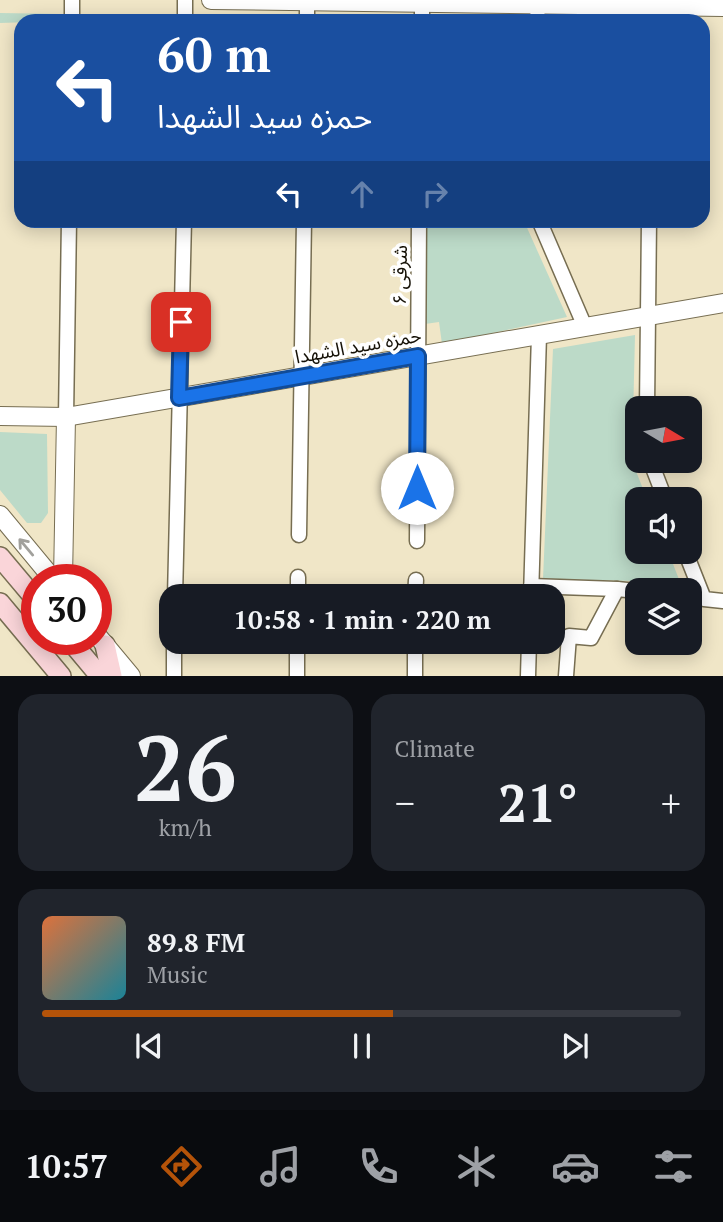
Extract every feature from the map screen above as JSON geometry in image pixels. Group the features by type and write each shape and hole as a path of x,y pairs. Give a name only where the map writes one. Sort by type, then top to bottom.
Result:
{"main road":[{"path":"0,557 21,582"},
{"path":"0,603 61,676"},
{"path":"82,655 100,676"},
{"path":"106,655 112,676"}],"street":[{"path":"211,0 363,1 422,12 654,14 723,8"},
{"path":"63,564 69,228"},
{"path":"175,584 184,228"},
{"path":"299,535 304,228"},
{"name":"۶ شرقی","path":"417,541 419,228"},
{"path":"542,228 585,327"},
{"path":"646,396 649,228"},
{"name":"حمزه سید الشهدا","path":"0,416 66,417 723,303"},
{"path":"531,584 539,335"},
{"path":"0,515 41,564"},
{"path":"298,578 298,584"},
{"path":"566,676 569,636 591,638 617,589"},
{"path":"565,591 625,590"},
{"path":"702,599 723,601"},
{"path":"112,653 131,676"},
{"path":"174,654 174,676"},
{"path":"297,654 297,676"},
{"path":"415,654 415,676"},
{"path":"528,676 529,654"}],"green space":[{"path":"0,13 61,14 14,14 14,23 0,23"},
{"path":"426,228 527,228 567,317 442,344 439,322 425,324"},
{"path":"635,335 634,396 625,396 625,473 637,473 642,487 625,487 625,564 673,564 678,578 625,578 625,581 543,579 553,349"},
{"path":"0,432 47,434 48,513 41,523 27,523 0,490"}],"route":[{"path":"181,322 179,398 418,356 417,488"}]}
